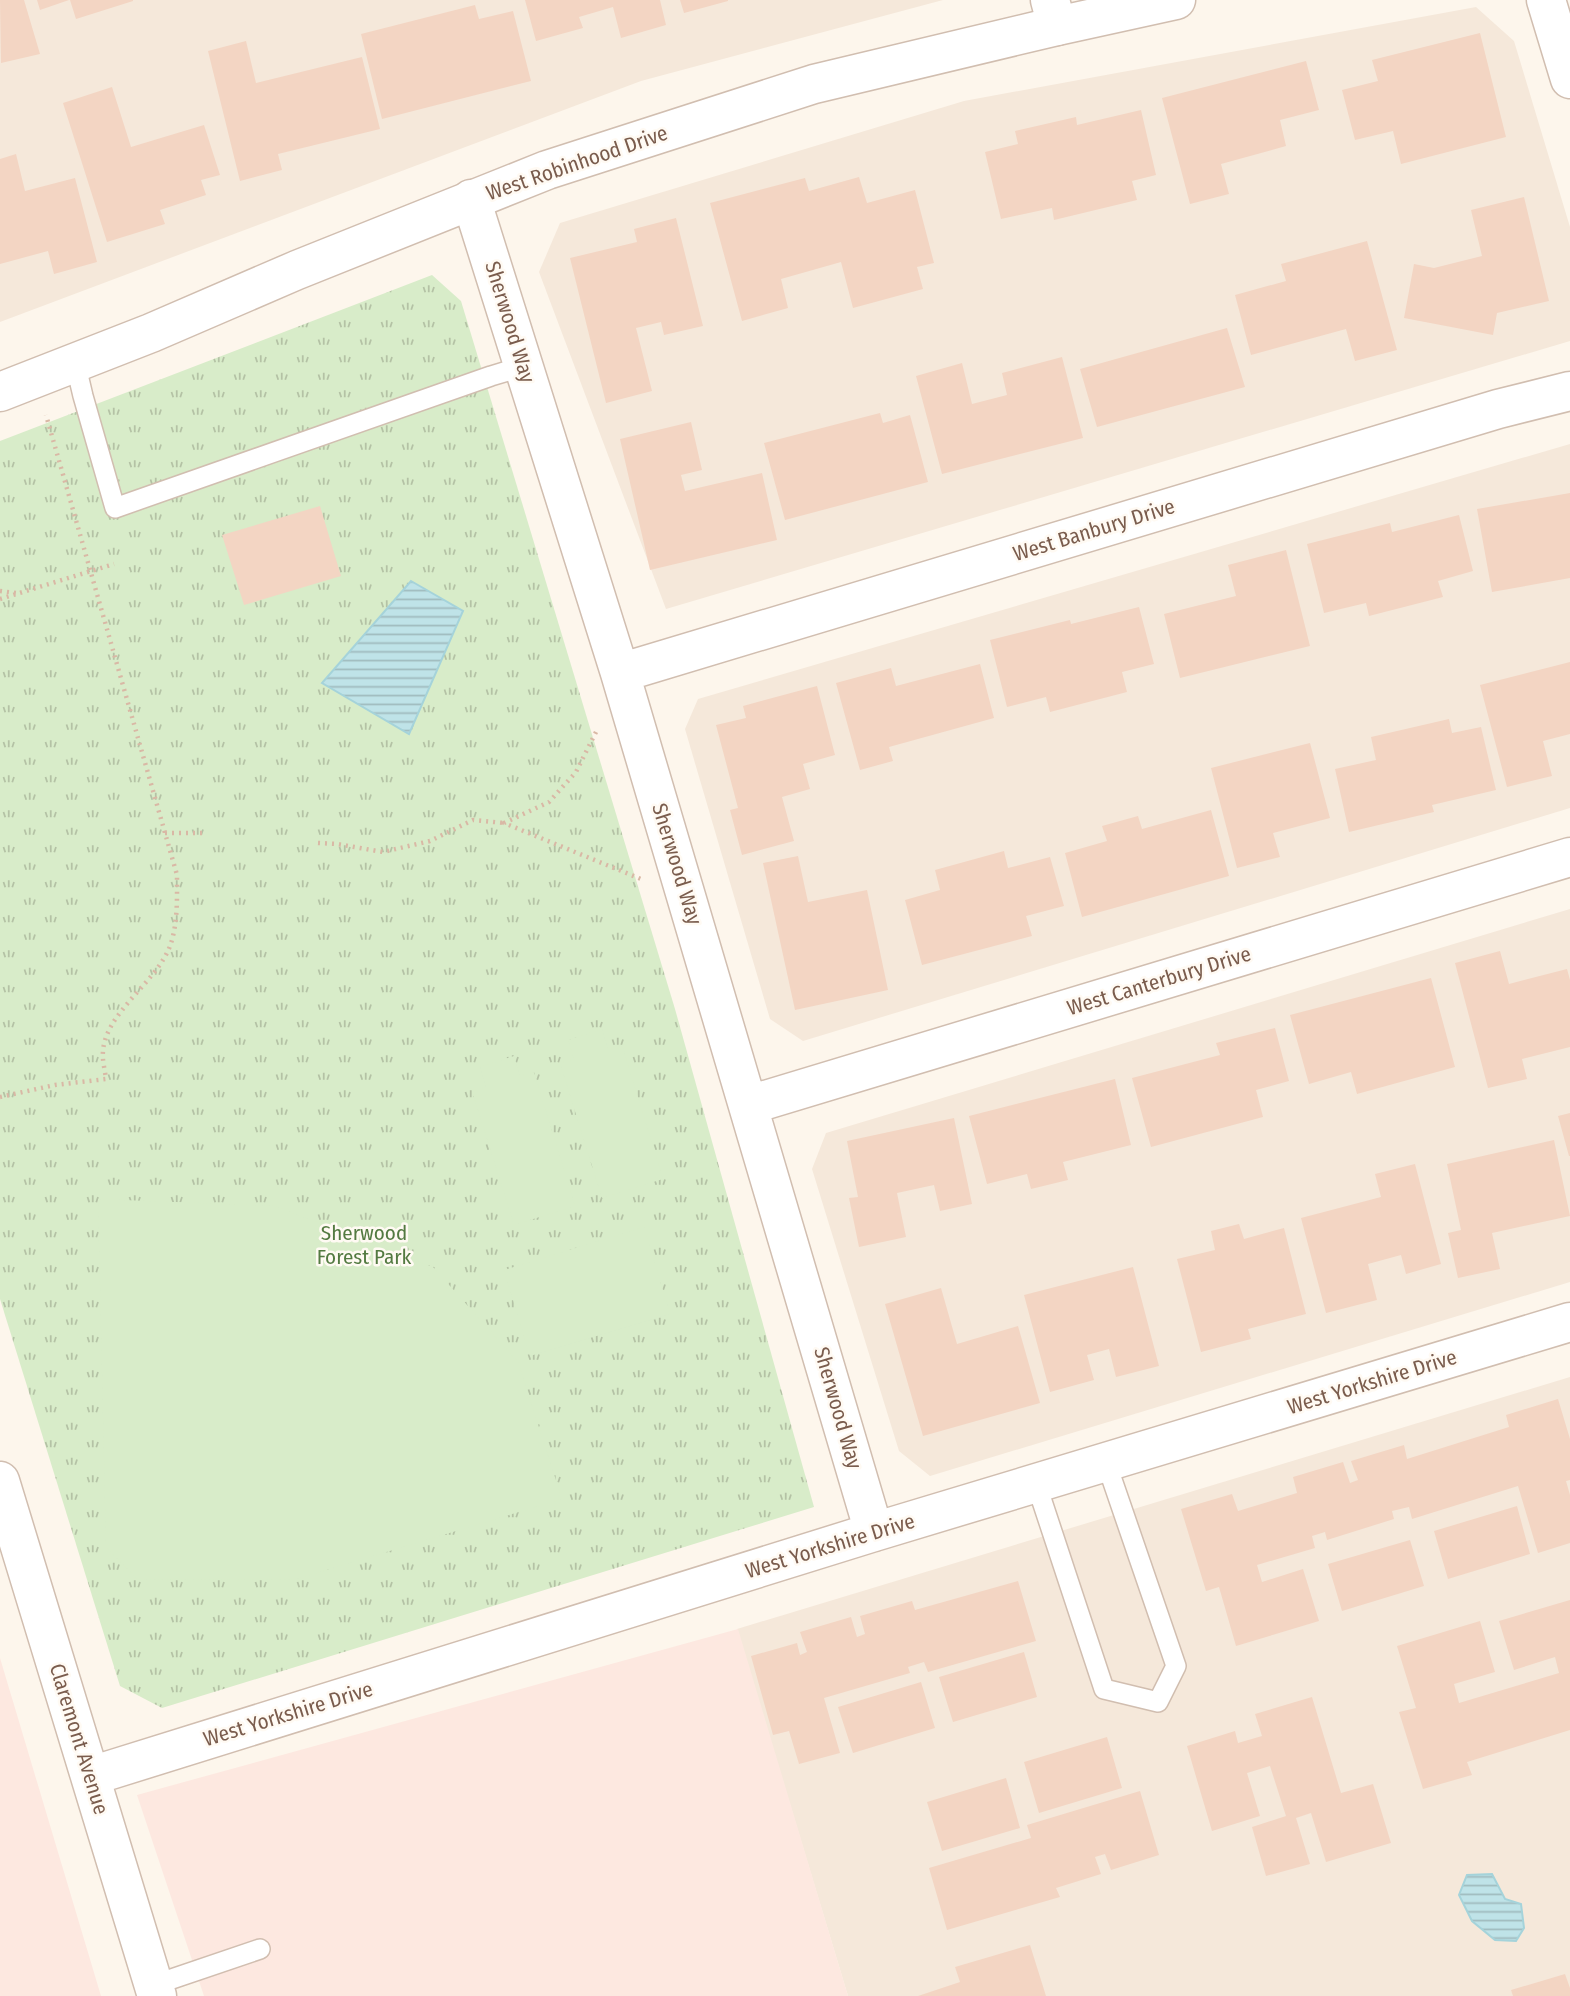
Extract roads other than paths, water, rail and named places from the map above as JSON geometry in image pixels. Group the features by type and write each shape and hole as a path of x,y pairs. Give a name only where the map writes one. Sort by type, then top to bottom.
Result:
{"street":[{"name":"West Robinhood Drive","path":"0,392 151,333 297,270 547,170 814,85 1054,13 1175,0"},
{"path":"1546,0 1570,79"},
{"name":"Sherwood Way","path":"471,199 620,673 874,1532"},
{"name":"West Banbury Drive","path":"620,673 1472,416 1570,391"},
{"name":"West Canterbury Drive","path":"749,1105 1570,857"},
{"name":"West Yorkshire Drive","path":"91,1776 874,1532 1570,1322"},
{"name":"Claremont Avenue","path":"0,1482 156,1991"}],"lane":[{"path":"75,362 115,508 524,366"},
{"path":"1036,1483 1104,1689 1157,1702 1176,1666 1106,1462"},
{"path":"156,1991 260,1949"}],"water":[{"path":"411,581 463,611 409,734 322,683"},
{"path":"1492,1874 1505,1899 1521,1904 1524,1928 1516,1941 1495,1940 1472,1921 1459,1895 1467,1875"}],"park label":[{"name":"Sherwood Forest Park","path":"364,1245"}]}
